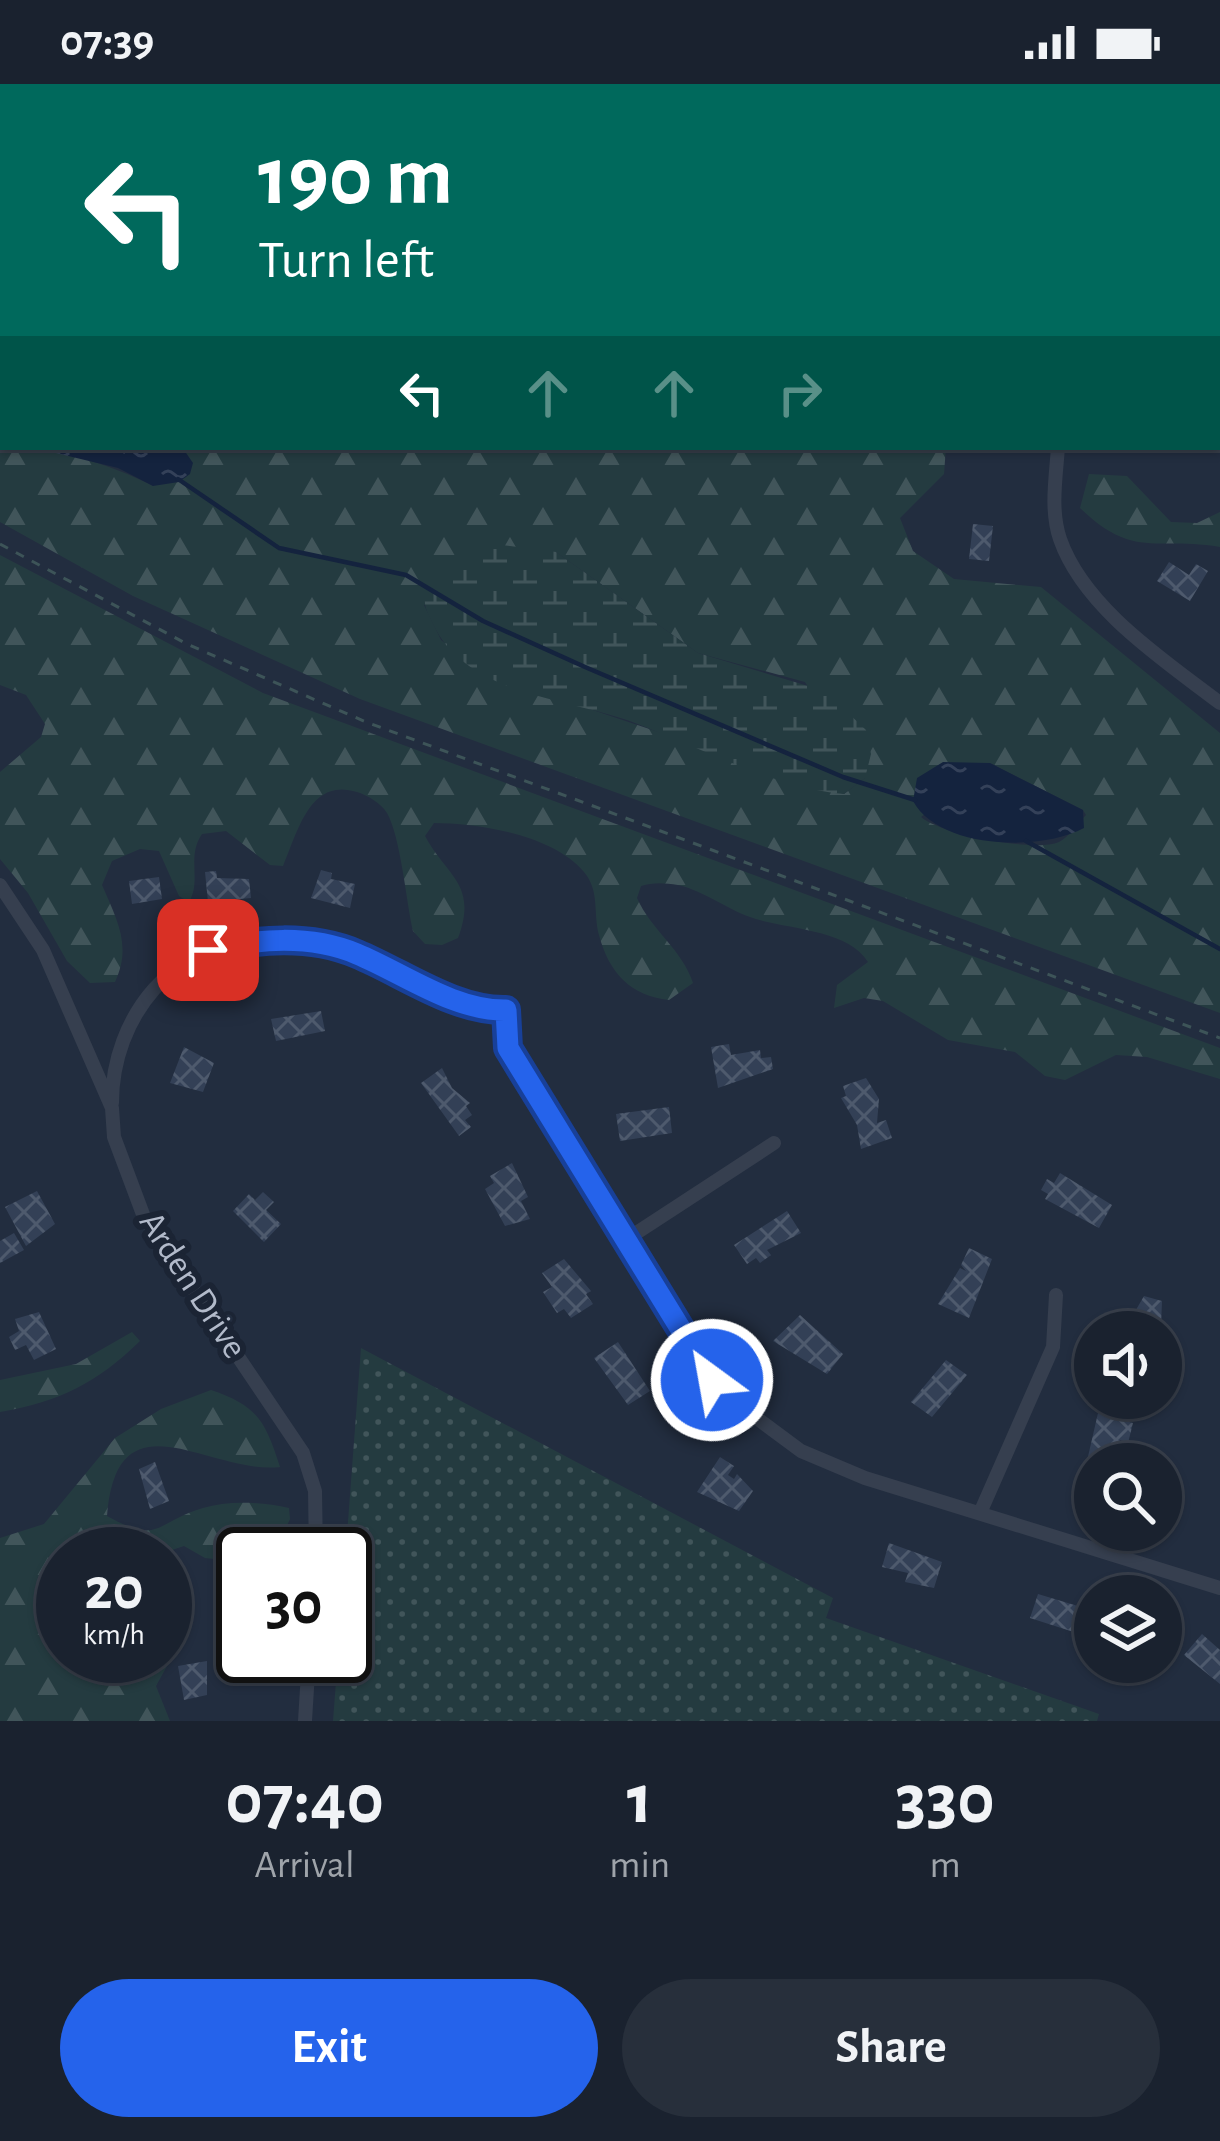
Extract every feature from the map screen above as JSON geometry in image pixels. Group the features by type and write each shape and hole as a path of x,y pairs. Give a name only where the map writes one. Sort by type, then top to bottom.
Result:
{"street":[{"path":"1058,450 1054,503 1059,538 1072,564 1100,603 1220,703"},
{"name":"Arden Drive","path":"0,885 43,950 112,1108 114,1137 144,1217 303,1453 315,1491 316,1527"},
{"path":"112,1108 124,1030 169,970 208,950 260,938 356,954"},
{"path":"506,1010 508,1048 624,1241 712,1380 758,1419 801,1450 865,1478 1220,1588"},
{"path":"624,1241 774,1143"},
{"path":"980,1514 1053,1347 1056,1295"},
{"path":"305,1721 307,1683"}],"lane":[{"path":"356,954 474,1011 506,1010"}],"path":[{"path":"0,544 174,638 366,722 1220,1038"}],"green space":[{"path":"0,450 41,450 80,458 153,486 185,450 946,450 944,474 900,518 913,551 954,579 1041,587 1220,733 1220,1013 360,699 133,596 0,522","holes":["556,552 698,653 805,682 865,778 844,794 482,673 441,640 424,605","990,763 1086,815 1070,833 1047,845 967,835 921,817"]},
{"path":"1089,474 1127,476 1171,522 1197,523 1220,512 1220,547 1146,543 1116,534 1080,508"},
{"path":"494,544 556,552 698,653 825,691 866,730 871,754 865,778 844,794 790,783 635,723 522,691 470,666 449,648 433,624 425,599 442,569"},
{"path":"0,555 263,693 1220,1048 1220,1079 1147,1057 1116,1055 1065,1080 1045,1076 1015,1052 948,1040 883,1001 864,998 834,1008 837,985 868,962 859,951 833,937 746,915 678,885 641,886 637,898 693,983 669,1000 643,994 609,961 599,935 592,887 584,872 535,840 472,825 434,823 425,836 457,882 464,905 458,938 442,945 425,944 413,931 400,853 387,813 365,795 341,789 328,792 308,810 283,866 270,865 226,831 202,834 195,851 189,902 179,896 159,851 140,849 112,861 102,885 120,933 120,969 115,982 90,983 67,961 28,893 0,859 0,772 41,737 45,724 26,695 0,685"},
{"path":"132,1332 140,1341 92,1379 41,1403 0,1412 0,1380 76,1364"},
{"path":"361,1348 833,1598 826,1618 1099,1714 1097,1721 333,1721 336,1683 372,1683 372,1527 348,1527"},
{"path":"211,1390 240,1402 258,1417 280,1467 147,1447 128,1456 114,1478 107,1516 131,1527 36,1527 36,1683 158,1683 170,1721 0,1721 0,1538 44,1524 115,1438 161,1409"},
{"path":"224,1504 289,1508 286,1527 216,1527 216,1559 192,1551 192,1527 159,1527"}],"water":[{"path":"43,450 184,450 193,463 190,474 179,482 153,486 118,468"},
{"path":"943,762 990,763 1083,810 1084,828 1065,836 1017,843 992,842 945,829 913,801 917,778"}],"building":[{"path":"973,524 993,526 989,561 969,559"},
{"path":"1169,562 1189,575 1196,564 1208,571 1190,601 1157,581"},
{"path":"321,870 332,873 331,879 355,884 350,908 311,898"},
{"path":"216,871 217,878 249,879 251,898 208,902 205,872"},
{"path":"159,877 162,899 132,904 129,881"},
{"path":"321,1011 325,1031 276,1041 271,1019"},
{"path":"729,1044 731,1055 760,1050 761,1058 771,1057 773,1069 718,1088 711,1047"},
{"path":"184,1047 214,1063 203,1092 170,1083"},
{"path":"442,1068 452,1088 470,1103 466,1106 472,1115 465,1120 471,1127 459,1136 421,1083"},
{"path":"866,1078 879,1099 877,1123 886,1120 892,1138 861,1149 857,1125 841,1098 846,1096 843,1086"},
{"path":"669,1107 672,1133 620,1141 616,1114"},
{"path":"512,1163 528,1197 521,1201 530,1219 505,1226 485,1189 494,1183 490,1176"},
{"path":"1060,1173 1112,1205 1099,1228 1045,1199 1048,1194 1041,1190 1047,1179 1054,1183"},
{"path":"37,1191 55,1224 26,1246 5,1207"},
{"path":"263,1192 274,1202 266,1210 281,1224 264,1242 233,1211 249,1194 255,1200"},
{"path":"787,1211 801,1233 767,1250 771,1255 760,1263 756,1258 747,1264 734,1245"},
{"path":"14,1233 24,1250 0,1263 0,1241"},
{"path":"969,1248 992,1259 969,1318 938,1304 960,1268 966,1271 961,1265"},
{"path":"564,1259 591,1291 586,1294 593,1304 571,1318 564,1309 557,1313 543,1292 552,1287 542,1273"},
{"path":"1144,1296 1162,1301 1162,1311 1135,1311"},
{"path":"39,1312 56,1349 34,1360 26,1345 15,1350 9,1337 19,1331 15,1319"},
{"path":"800,1315 843,1354 827,1374 773,1341"},
{"path":"618,1342 650,1391 628,1405 594,1358"},
{"path":"946,1360 967,1375 932,1417 911,1402"},
{"path":"1097,1419 1133,1423 1128,1443 1091,1443"},
{"path":"720,1457 734,1466 728,1475 734,1479 737,1474 753,1491 739,1511 697,1492"},
{"path":"155,1462 169,1501 150,1509 139,1469"},
{"path":"889,1543 942,1562 934,1588 905,1582 908,1573 882,1567"},
{"path":"1038,1594 1074,1605 1074,1632 1030,1618"},
{"path":"1202,1634 1220,1650 1220,1684 1184,1655"},
{"path":"207,1661 207,1695 184,1700 181,1683 192,1683 192,1664"}],"waterway":[{"path":"178,479 279,548 406,575 483,621 585,667 843,777 915,800"},
{"path":"1026,841 1220,949"}],"route":[{"path":"208,950 260,938 301,941 356,954 474,1011 506,1010 508,1048 712,1380"}]}
